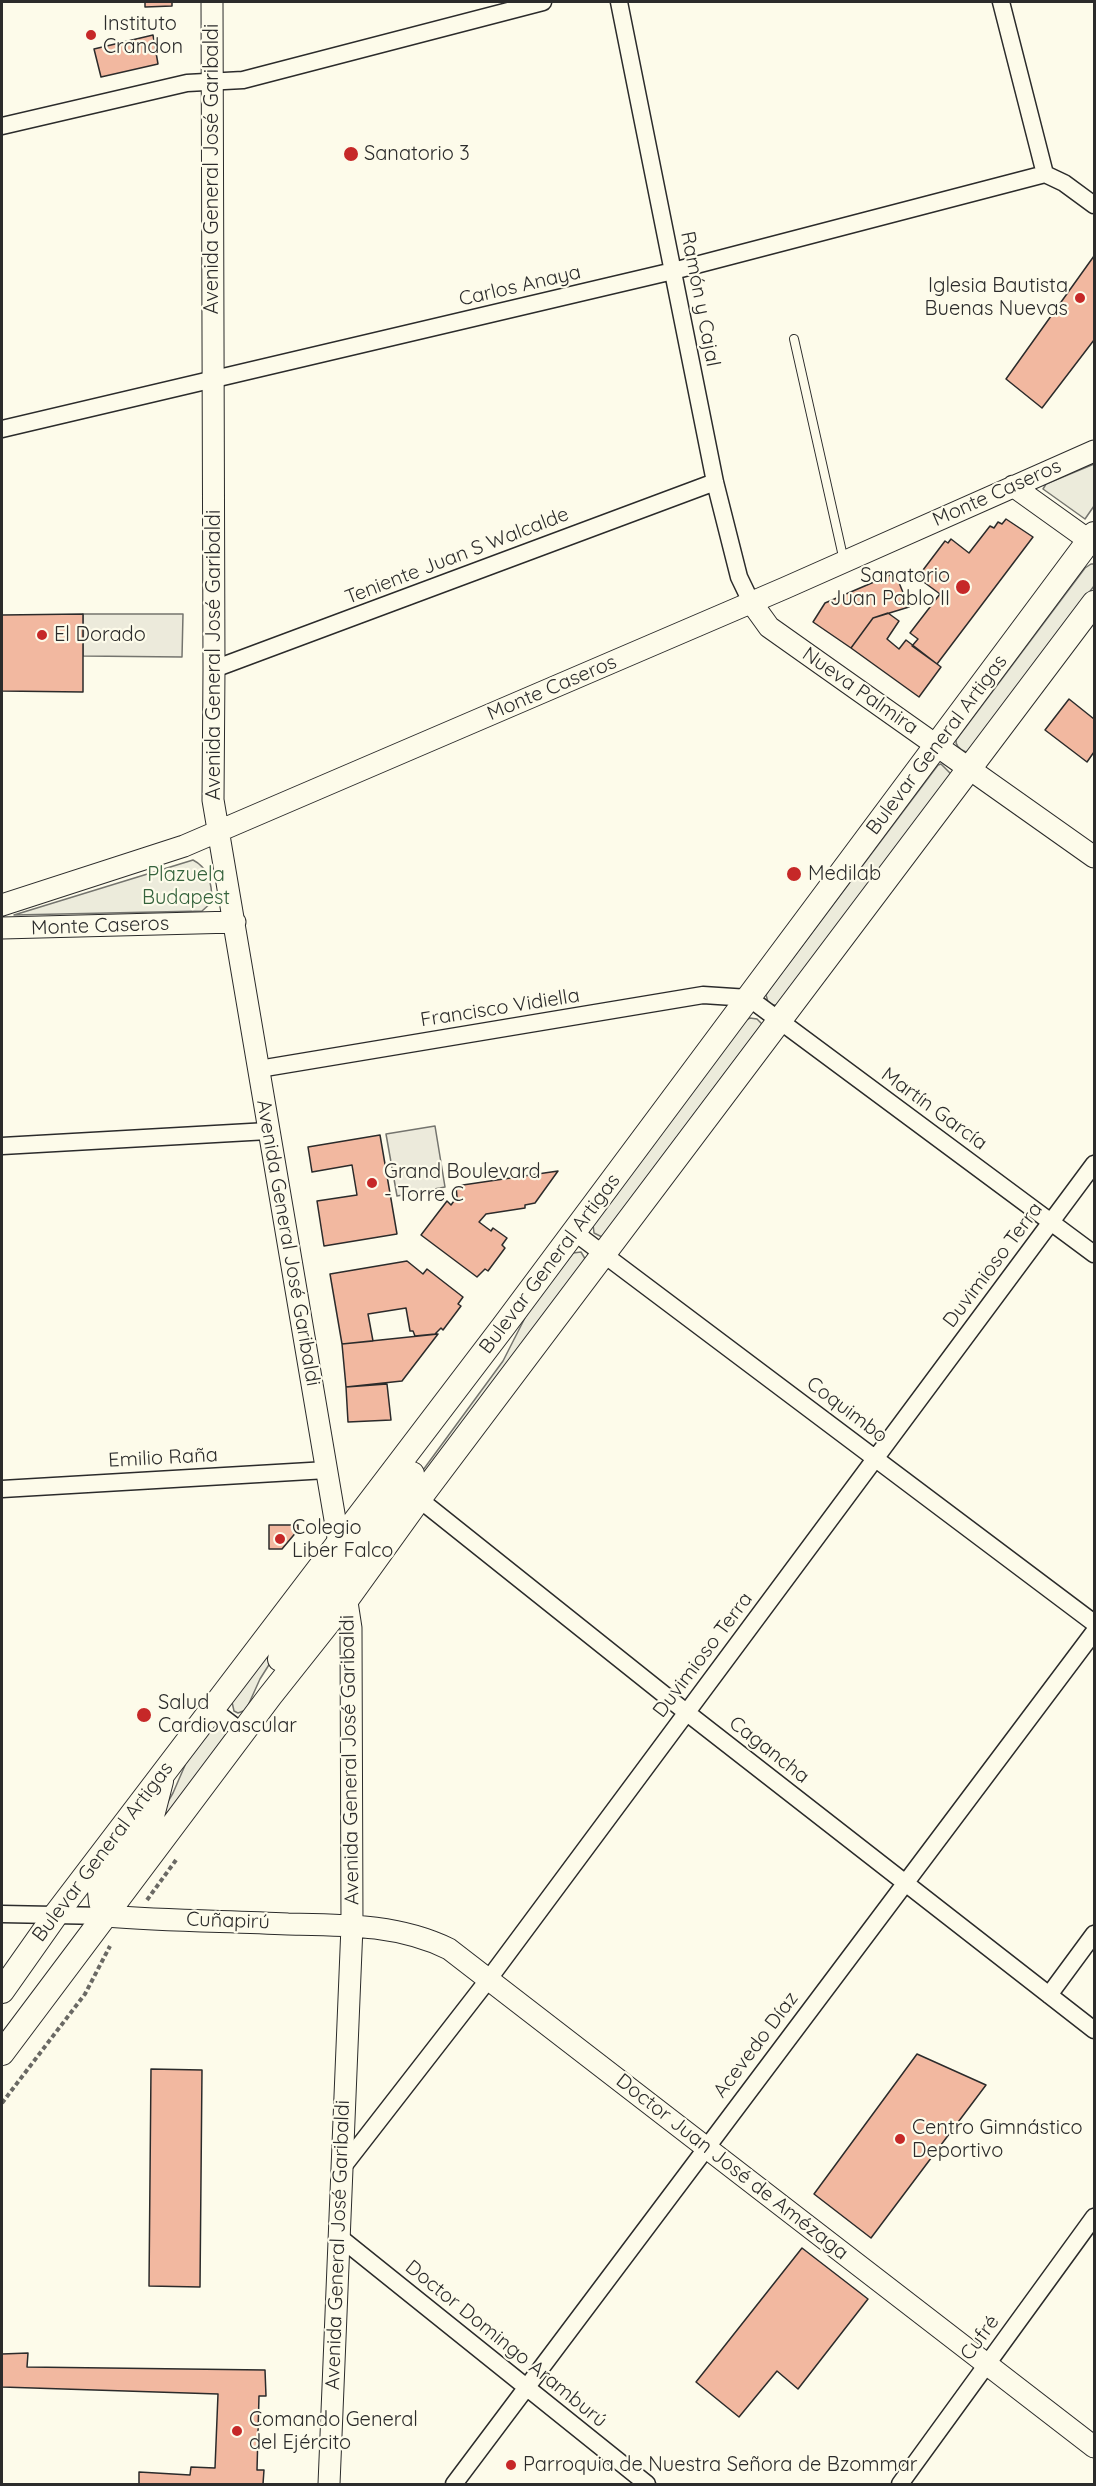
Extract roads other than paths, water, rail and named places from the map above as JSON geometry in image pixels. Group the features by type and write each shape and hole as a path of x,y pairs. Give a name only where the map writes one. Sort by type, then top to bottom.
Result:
{"main road":[{"name":"Bulevar General Artigas","path":"2,1992 57,1913 164,1770 503,1327 937,745 1093,540"},
{"name":"Bulevar General Artigas","path":"2,2053 242,1732 347,1599 419,1500 1095,603"},
{"path":"347,1599 350,1567 357,1549 490,1367 503,1327"},
{"path":"270,1696 276,1665 329,1590 336,1572 339,1544"},
{"path":"105,1916 100,1902 100,1891 106,1877 152,1816 164,1770"}],"street":[{"name":"Avenida General José Garibaldi","path":"212,2 213,801 327,1470 351,1628 351,1926 329,2484"},
{"path":"2,126 187,83 243,80 543,2"},
{"name":"Ramón y Cajal","path":"618,2 715,482 739,577 751,602"},
{"path":"1001,2 1045,174 1064,183 1095,205"},
{"name":"Carlos Anaya","path":"2,429 673,271 1045,174"},
{"name":"Monte Caseros","path":"2,905 184,846 1095,451"},
{"name":"Teniente Juan S Walcalde","path":"214,669 715,482"},
{"path":"1013,486 1093,540"},
{"name":"Nueva Palmira","path":"751,602 769,627 1095,857"},
{"name":"Monte Caseros","path":"2,928 235,922"},
{"name":"Francisco Vidiella","path":"259,1069 703,995 749,998"},
{"name":"Martín García","path":"749,998 1095,1254"},
{"path":"2,1146 268,1131"},
{"name":"Duvimioso Terra","path":"342,2168 488,1980 1095,1164"},
{"name":"Coquimbo","path":"574,1232 1095,1623"},
{"name":"Emilio Raña","path":"2,1489 327,1470"},
{"name":"Cagancha","path":"419,1500 1095,2030"},
{"name":"Acevedo Díaz","path":"454,2484 528,2389 706,2146 1095,1632"},
{"path":"212,1709 242,1732"},
{"path":"2,1914 57,1913 105,1916"},
{"name":"Cuñapirú","path":"105,1916 351,1926"},
{"name":"Doctor Juan José de Amézaga","path":"351,1926 400,1930 428,1939 448,1949 1095,2447"},
{"path":"1049,1995 1095,1934"},
{"name":"Cufré","path":"900,2484 1095,2217"},
{"name":"Doctor Domingo Aramburú","path":"338,2236 647,2484"}],"lane":[{"path":"794,339 844,561"}],"place":[{"name":"Instituto Crandon","path":"91,35"},
{"name":"Sanatorio 3","path":"351,154"},
{"name":"Iglesia Bautista Buenas Nuevas","path":"1080,298"},
{"name":"Sanatorio Juan Pablo II","path":"963,587"},
{"name":"El Dorado","path":"42,635"},
{"name":"Medilab","path":"794,874"},
{"name":"Grand Boulevard - Torre C","path":"372,1183"},
{"name":"Colegio Liber Falco","path":"280,1539"},
{"name":"Salud Cardiovascular","path":"144,1715"},
{"name":"Centro Gimnástico Deportivo","path":"900,2139"},
{"name":"Comando General del Ejército","path":"237,2431"},
{"name":"Parroquia de Nuestra Señora de Bzommar","path":"511,2465"}],"park label":[{"name":"Plazuela Budapest","path":"186,886"}]}
